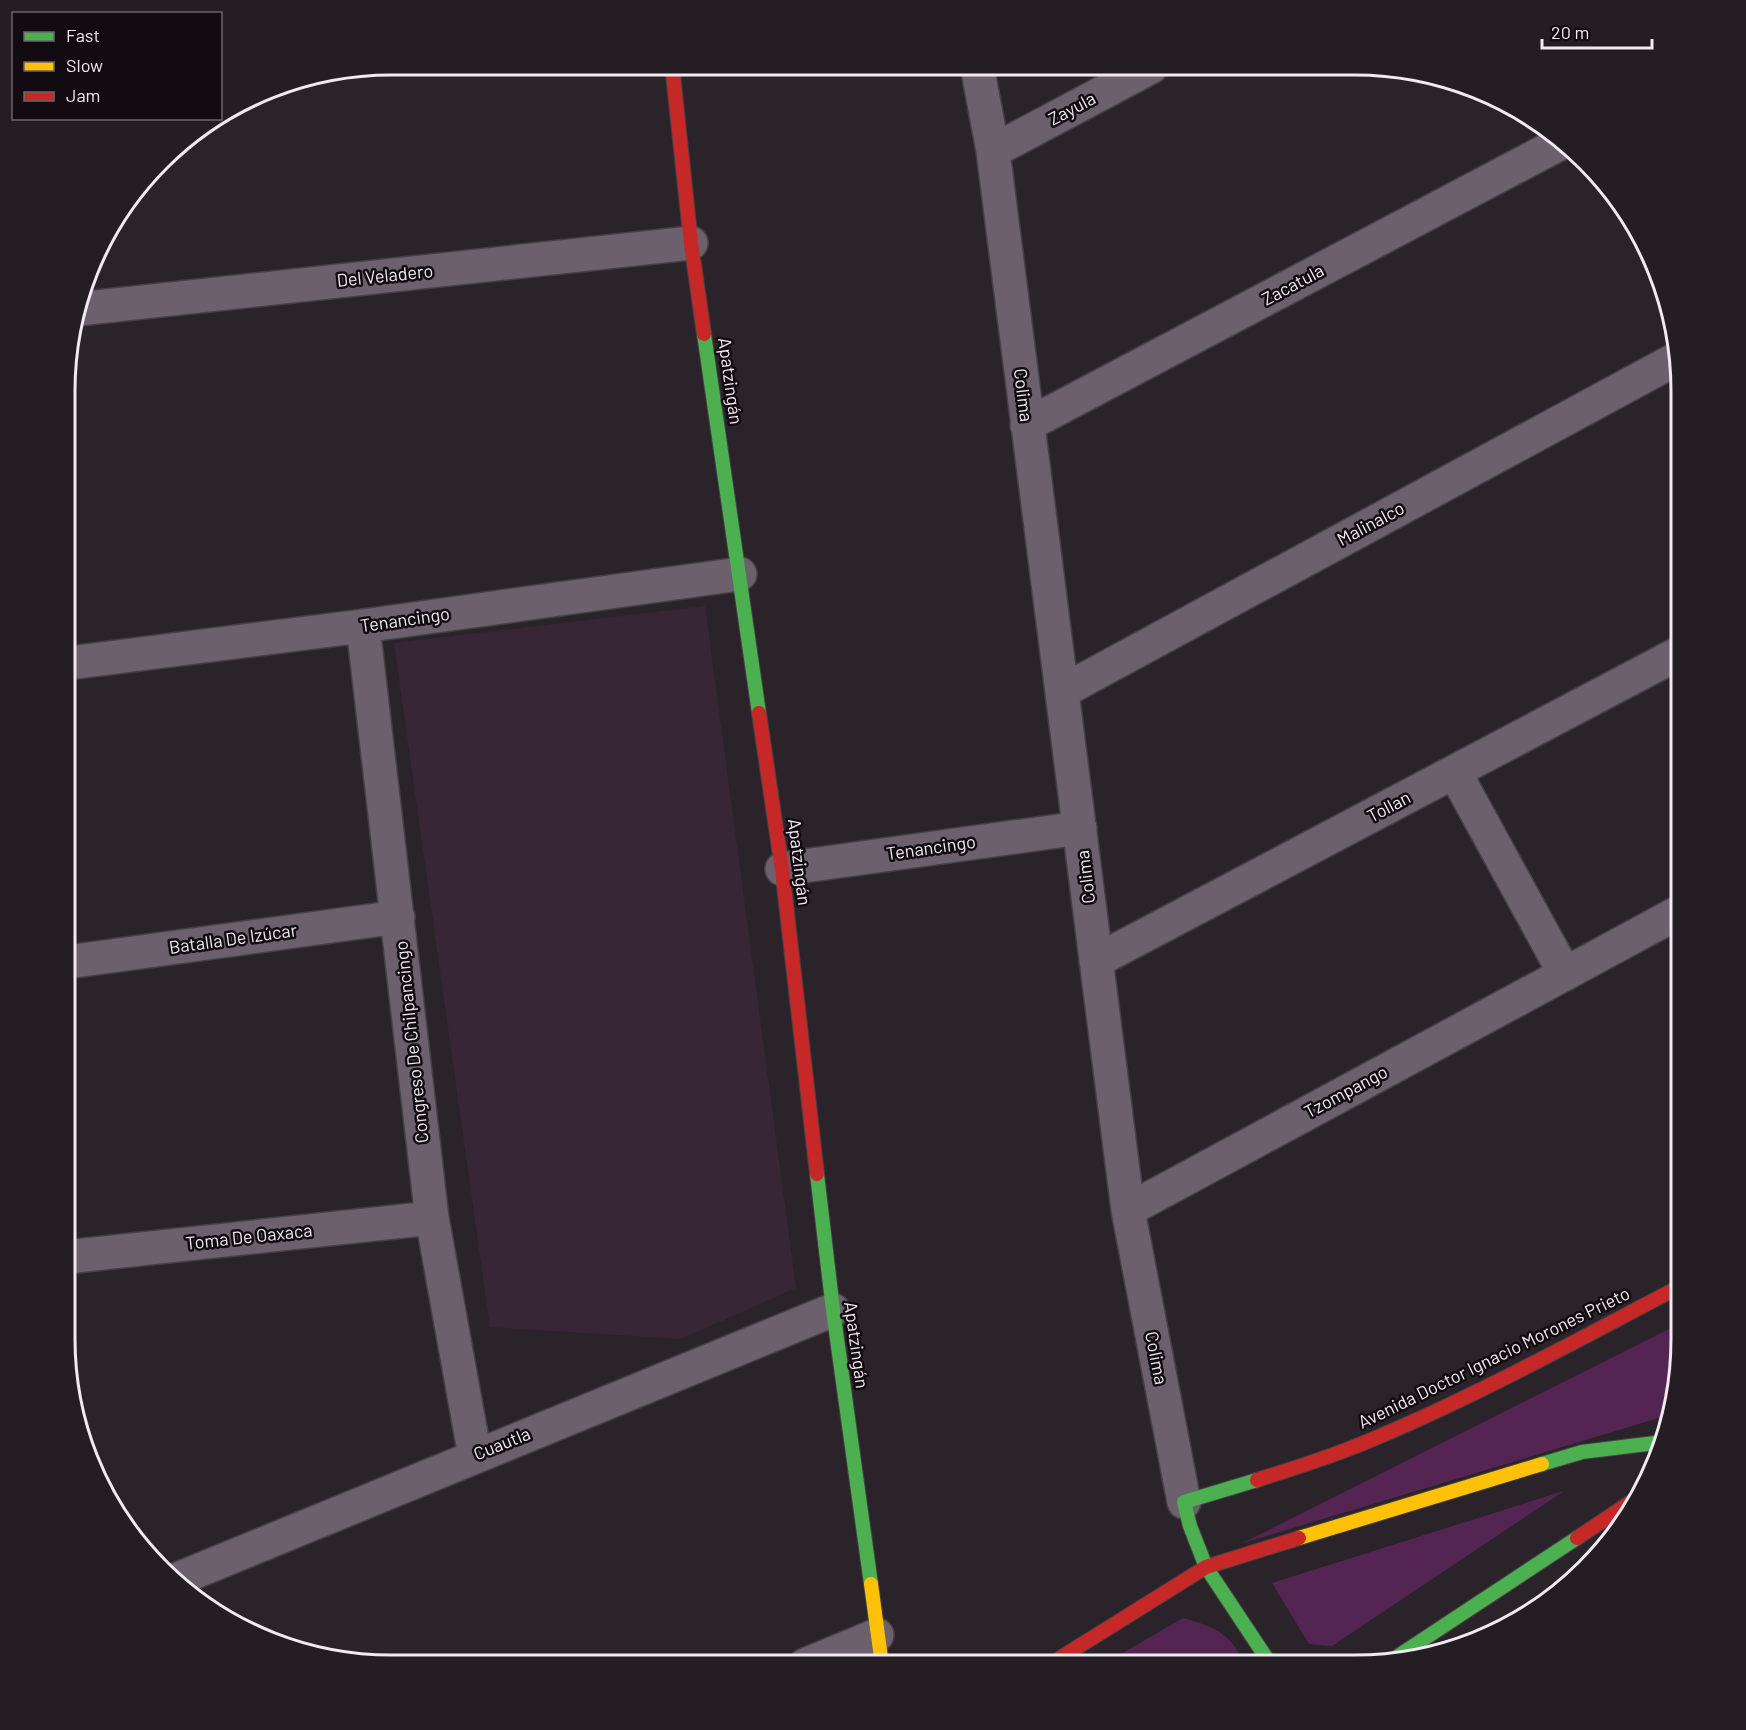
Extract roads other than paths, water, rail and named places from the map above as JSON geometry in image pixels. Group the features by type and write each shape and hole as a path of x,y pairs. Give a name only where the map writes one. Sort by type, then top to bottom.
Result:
{"main road":[{"name":"Apatzingán","path":"673,75 691,243 782,869 833,1310 879,1650"},
{"name":"Avenida Doctor Ignacio Morones Prieto","path":"1184,1502 1300,1466 1378,1437 1671,1291"},
{"path":"1065,1655 1206,1567 1582,1452 1653,1443"},
{"name":"Colima","path":"1184,1502 1190,1526 1206,1567 1264,1655"},
{"path":"1406,1651 1623,1508"}],"street":[{"name":"Colima","path":"979,75 993,151 1128,1210 1184,1502"},
{"name":"Zayula","path":"993,151 1136,75"},
{"name":"Zacatula","path":"1027,425 1555,146"},
{"name":"Del Veladero","path":"86,308 691,243"},
{"name":"Malinalco","path":"1063,691 1669,363"},
{"name":"Tenancingo","path":"75,662 363,626 740,574"},
{"name":"Congreso De Chilpancingo","path":"363,626 432,1218 475,1456"},
{"name":"Tollan","path":"1096,961 1671,657"},
{"path":"1455,772 1565,974"},
{"name":"Tenancingo","path":"782,869 1080,828"},
{"name":"Tzompango","path":"1128,1210 1671,916"},
{"name":"Batalla De Izúcar","path":"75,961 398,917"},
{"name":"Toma De Oaxaca","path":"75,1256 432,1218"},
{"name":"Cuautla","path":"183,1577 833,1310"},
{"path":"854,1655 879,1650"}]}
